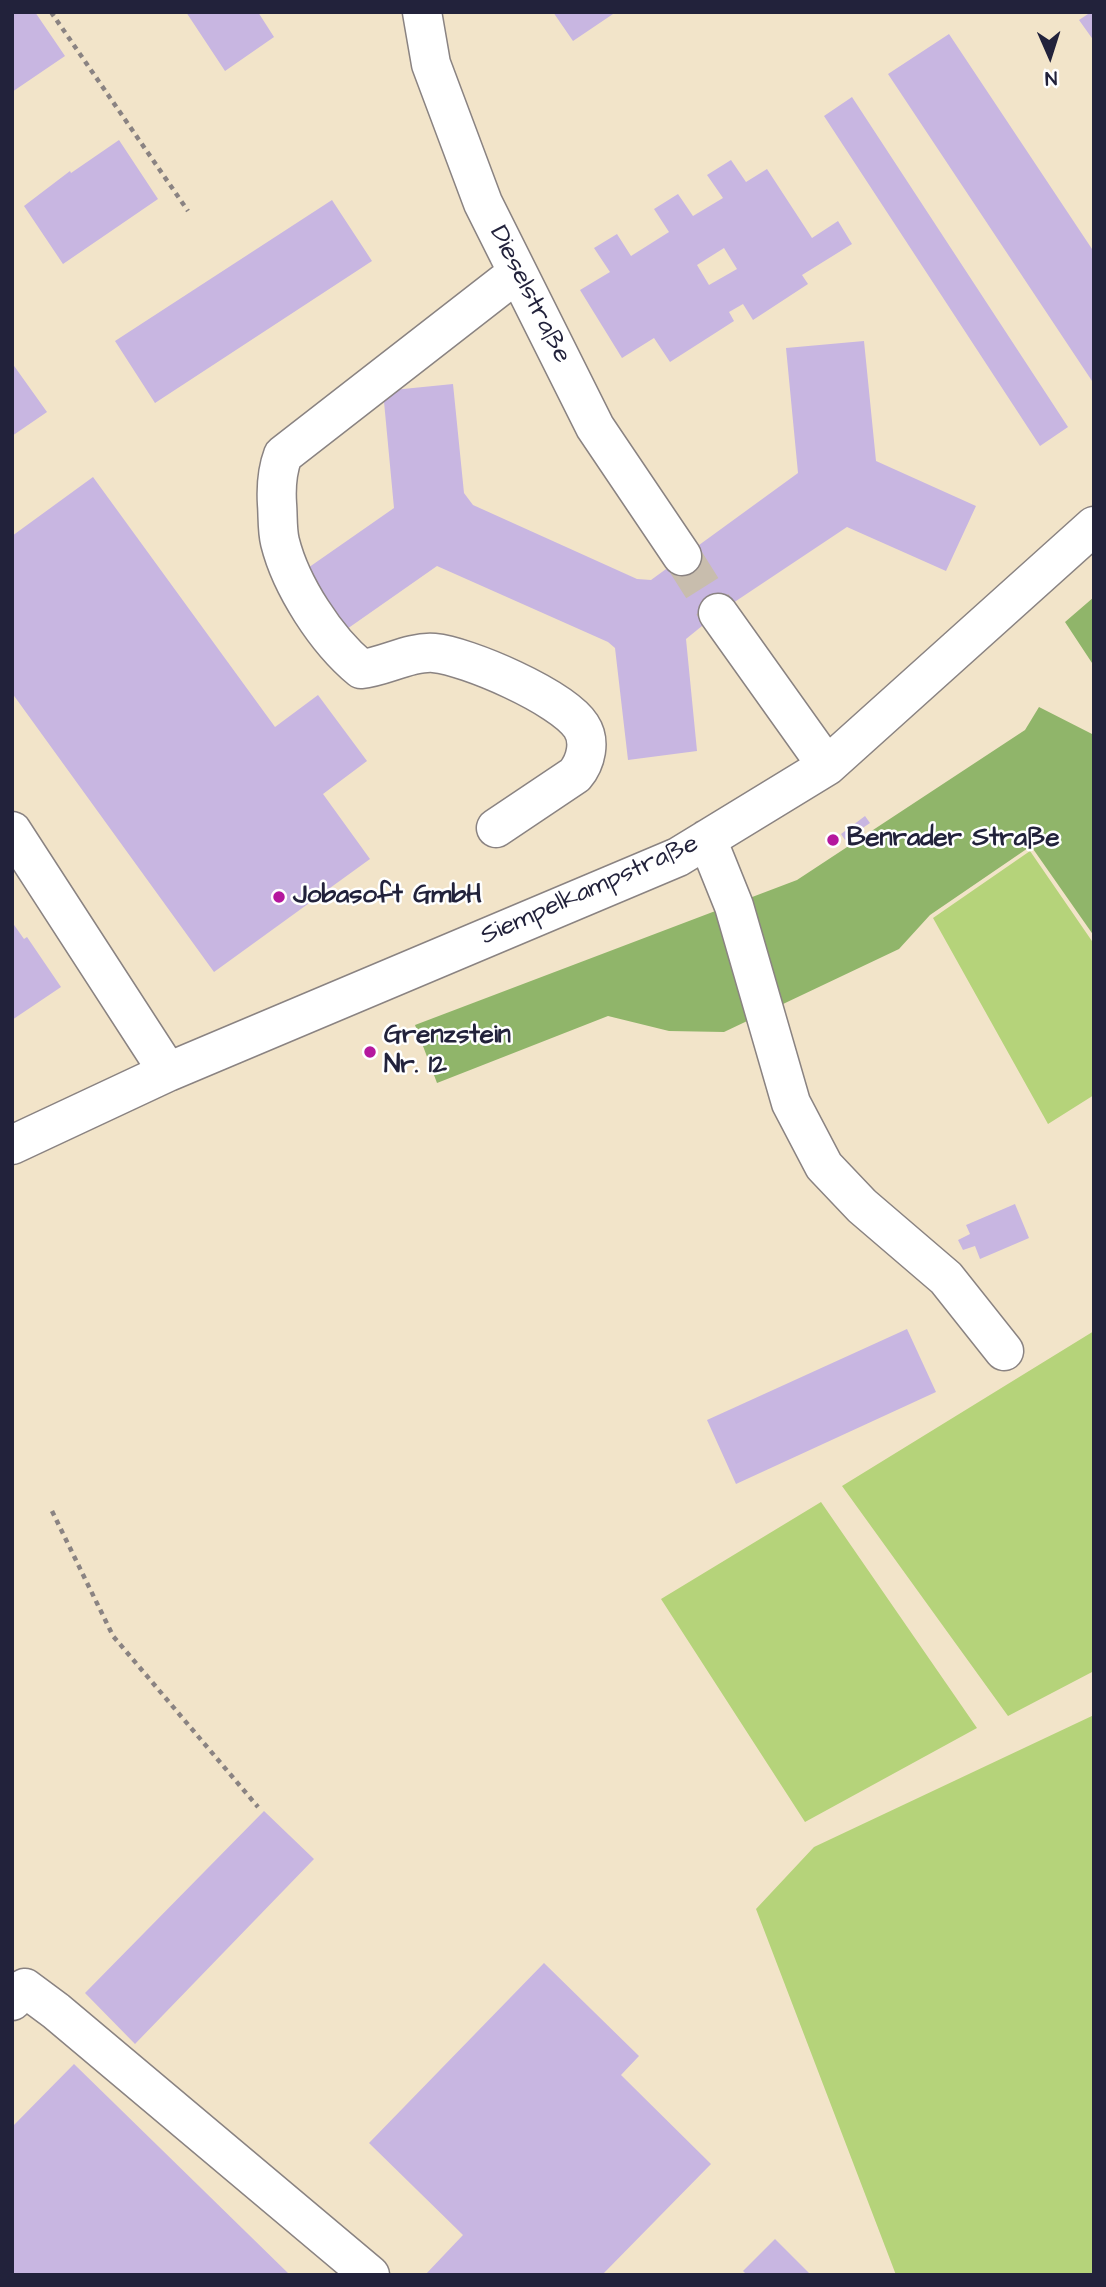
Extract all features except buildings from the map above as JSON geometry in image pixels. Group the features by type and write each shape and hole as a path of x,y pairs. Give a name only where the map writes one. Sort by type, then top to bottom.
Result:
{"street":[{"name":"Dieselstraße","path":"422,12 436,77 483,203 595,427 682,556"},
{"path":"496,828 575,775 584,764 586,747 582,727 558,704 515,682 448,655 429,652 374,668 361,669 316,617 295,584 279,541 277,497 278,472 283,456 517,273"},
{"name":"Siempelkampstraße","path":"12,1146 168,1072 678,857 827,766 1094,526"},
{"path":"718,613 827,766"},
{"path":"12,831 168,1072"},
{"path":"707,839 734,906 791,1102 824,1166 862,1206 946,1278 1004,1351"},
{"path":"16,1989 66,2020 370,2275"}],"path":[{"path":"51,12 188,211"},
{"path":"52,1511 113,1636 258,1807"}],"green space":[{"path":"1094,597 1094,666 1065,622"},
{"path":"1039,707 1094,735 1094,936 1031,846 930,915 899,949 724,1032 669,1031 608,1016 437,1083 415,1025 797,880 1025,730"},
{"path":"1030,851 1094,944 1094,1095 1048,1124 933,918"},
{"path":"1094,1331 1094,1671 1008,1716 842,1486"},
{"path":"821,1502 977,1728 805,1822 661,1599"},
{"path":"1094,1715 1094,2275 896,2275 756,1909 814,1847"}],"tunnel":[{"path":"682,556 718,613"}],"place":[{"name":"Benrader Straße","path":"833,840"},
{"name":"Jobasoft GmbH","path":"279,897"},
{"name":"Grenzstein Nr. 12","path":"370,1052"}]}
